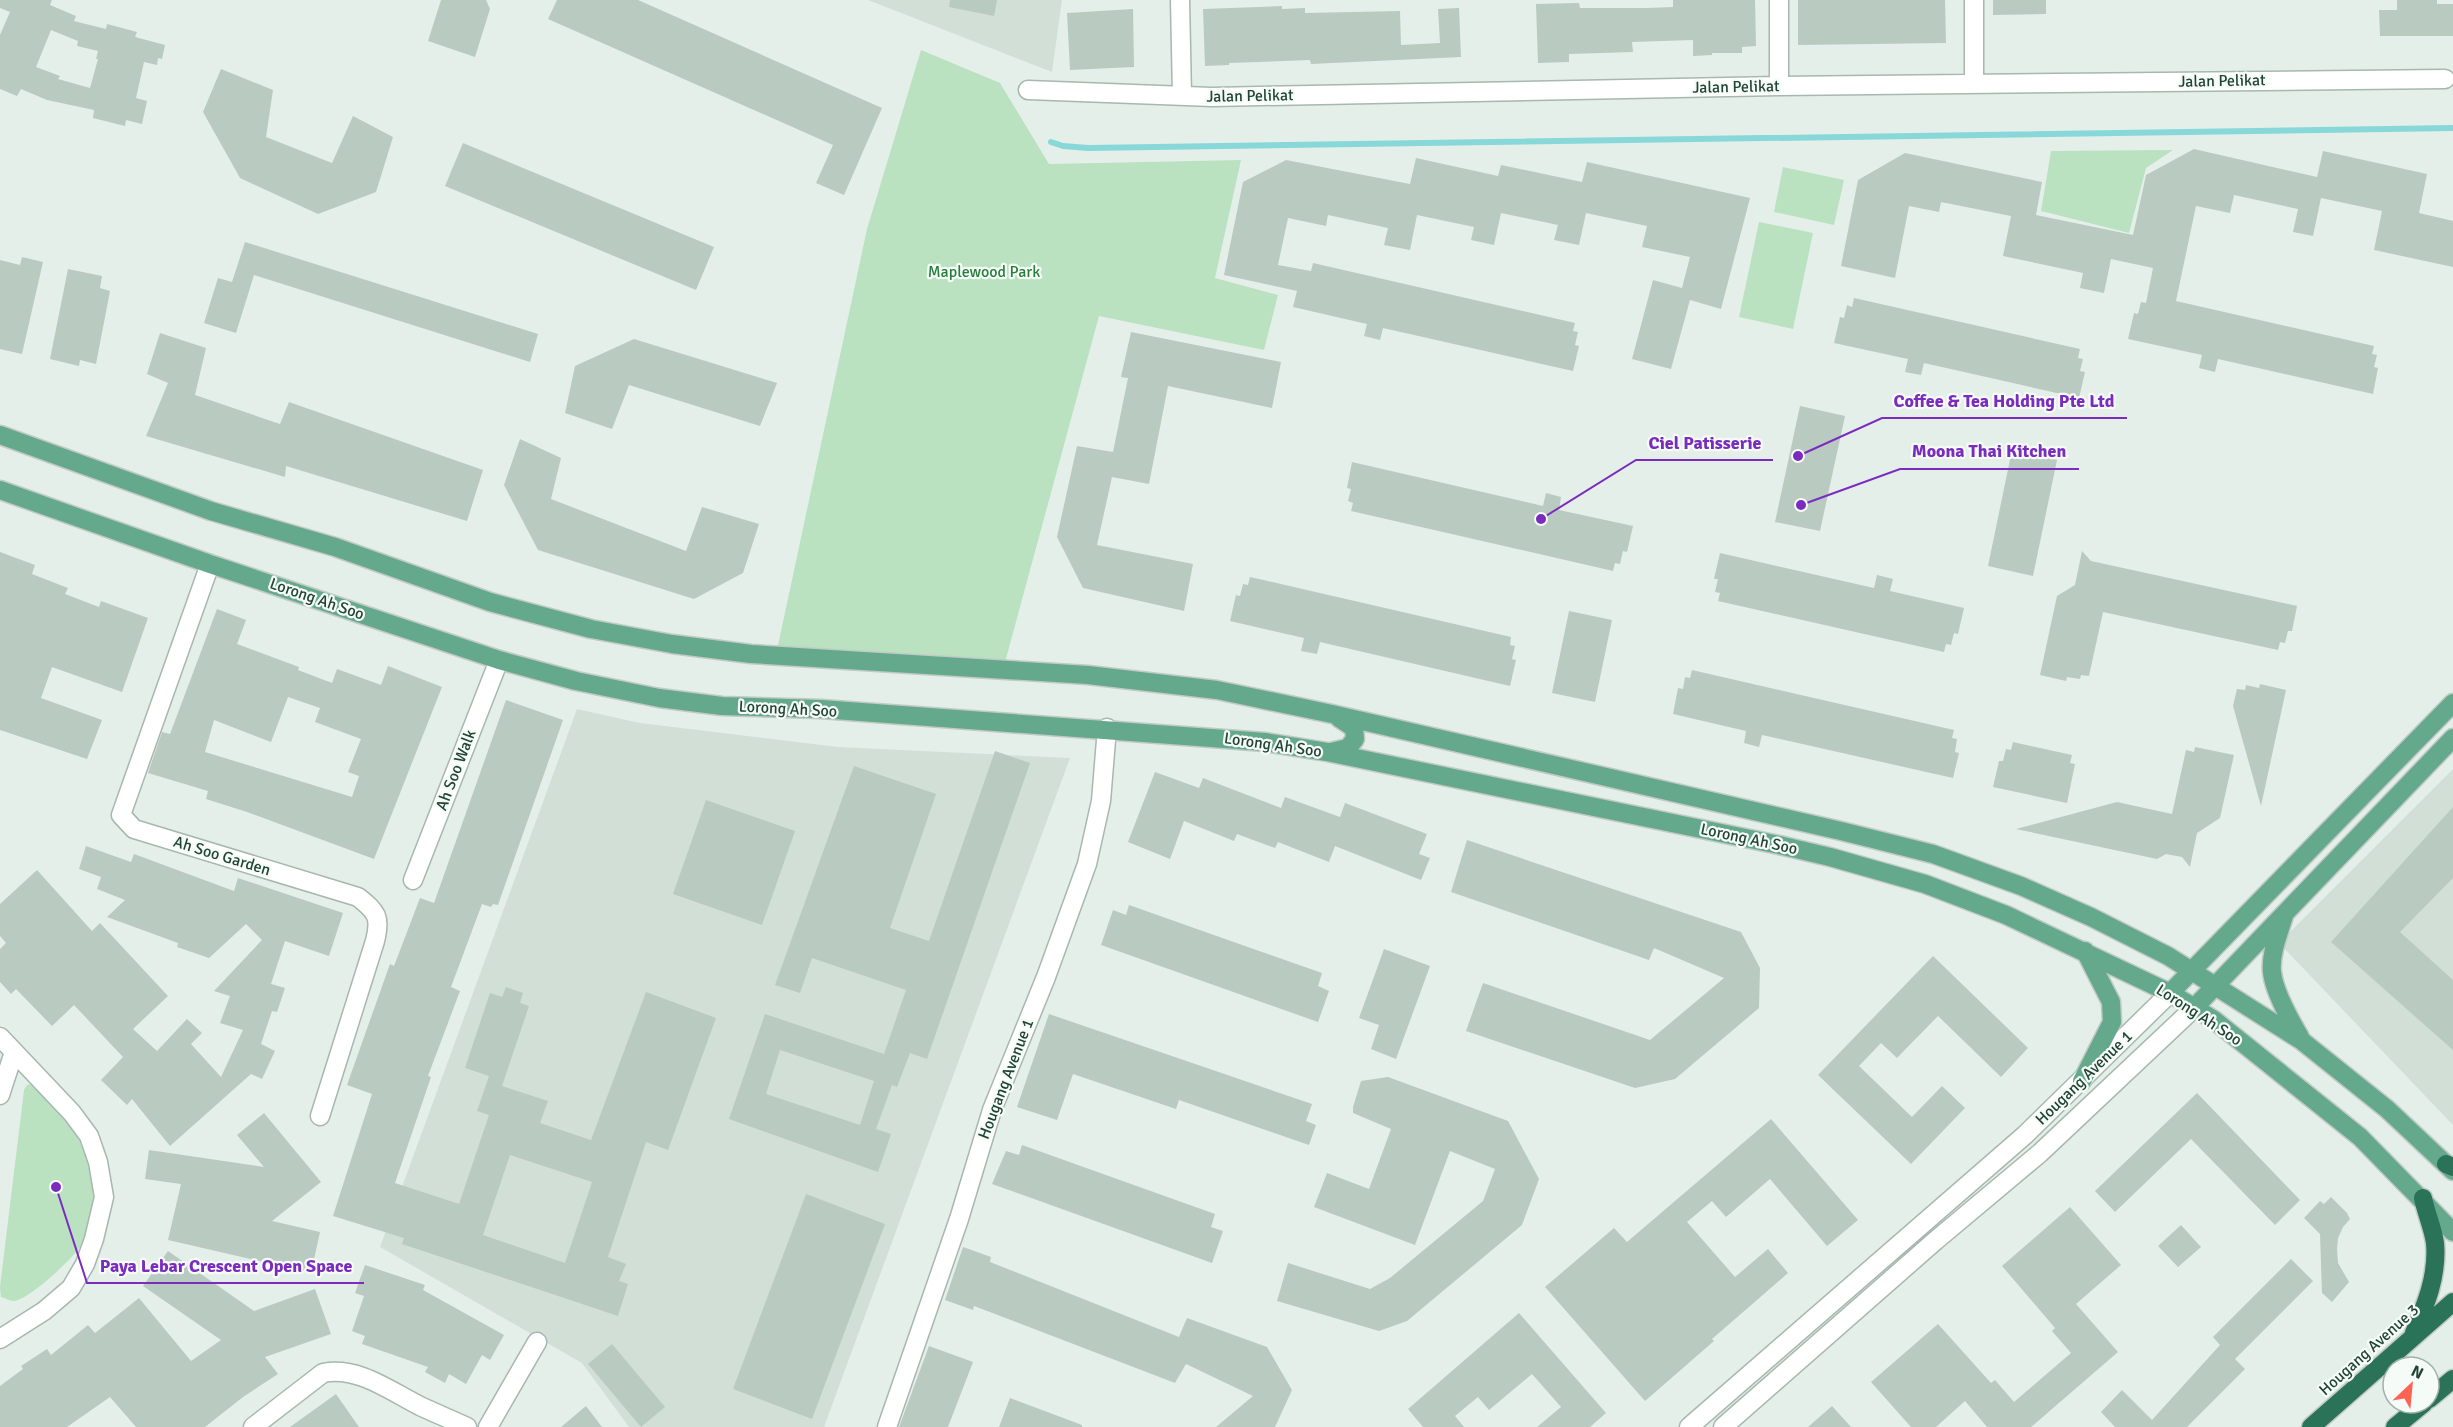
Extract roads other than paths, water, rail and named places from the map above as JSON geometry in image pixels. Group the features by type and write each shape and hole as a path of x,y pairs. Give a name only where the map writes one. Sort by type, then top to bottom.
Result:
{"highway":[{"path":"2412,1337 2428,1300 2435,1266 2434,1243 2422,1198"},
{"name":"Hougang Avenue 3","path":"2311,1427 2453,1302"},
{"path":"2441,1389 2453,1379"},
{"path":"2394,1427 2409,1415"}],"main road":[{"name":"Lorong Ah Soo","path":"0,435 211,511 335,548 490,602 591,629 672,644 751,654 1137,679 1217,690 1332,714 1933,854 2021,886 2091,917 2168,956 2302,1041 2387,1109 2451,1168"},
{"name":"Lorong Ah Soo","path":"0,490 210,564 499,660 576,681 659,698 722,706 821,709 1107,728 1265,742 1327,752 1830,857 1925,884 2006,915 2085,951 2170,993 2214,1020 2360,1137 2453,1232"},
{"name":"Hougang Avenue 1","path":"2170,993 2453,703"},
{"path":"1327,752 1348,748 1356,736 1351,725 1332,714"},
{"name":"Hougang Avenue 1","path":"2194,1008 2453,738"},
{"path":"2285,912 2274,953 2272,972 2287,1016 2302,1041"},
{"path":"2082,1081 2112,1022 2111,1002 2085,951"}],"street":[{"path":"1180,0 1182,96"},
{"path":"1779,0 1779,86"},
{"path":"1974,0 1974,84"},
{"name":"Jalan Pelikat","path":"1028,90 1224,97 1779,86 2445,79"},
{"name":"Ah Soo Garden","path":"210,564 121,815 134,829 358,897 374,910 379,924 375,941 320,1116"},
{"name":"Ah Soo Walk","path":"413,880 499,660"},
{"name":"Hougang Avenue 1","path":"887,1427 944,1266 992,1110 1046,977 1087,864 1101,801 1107,728"},
{"name":"Hougang Avenue 1","path":"1689,1427 2025,1135 2170,993"},
{"name":"Hougang Avenue 1","path":"1723,1427 2057,1138 2194,1008"},
{"path":"0,1037 72,1113 89,1136 98,1162 104,1197 94,1239 85,1264 70,1288 44,1311 1,1336"},
{"path":"0,1095 14,1052"},
{"path":"488,1427 537,1342"},
{"path":"253,1427 323,1373 334,1370 376,1383 467,1427"}],"waterway":[{"path":"1051,142 1063,146 1088,148 2453,128"}],"place":[{"name":"Coffee & Tea Holding Pte Ltd","path":"1798,456"},
{"name":"Moona Thai Kitchen","path":"1801,505"},
{"name":"Ciel Patisserie","path":"1541,519"},
{"name":"Paya Lebar Crescent Open Space","path":"56,1187"}],"park label":[{"name":"Maplewood Park","path":"984,272"}]}
